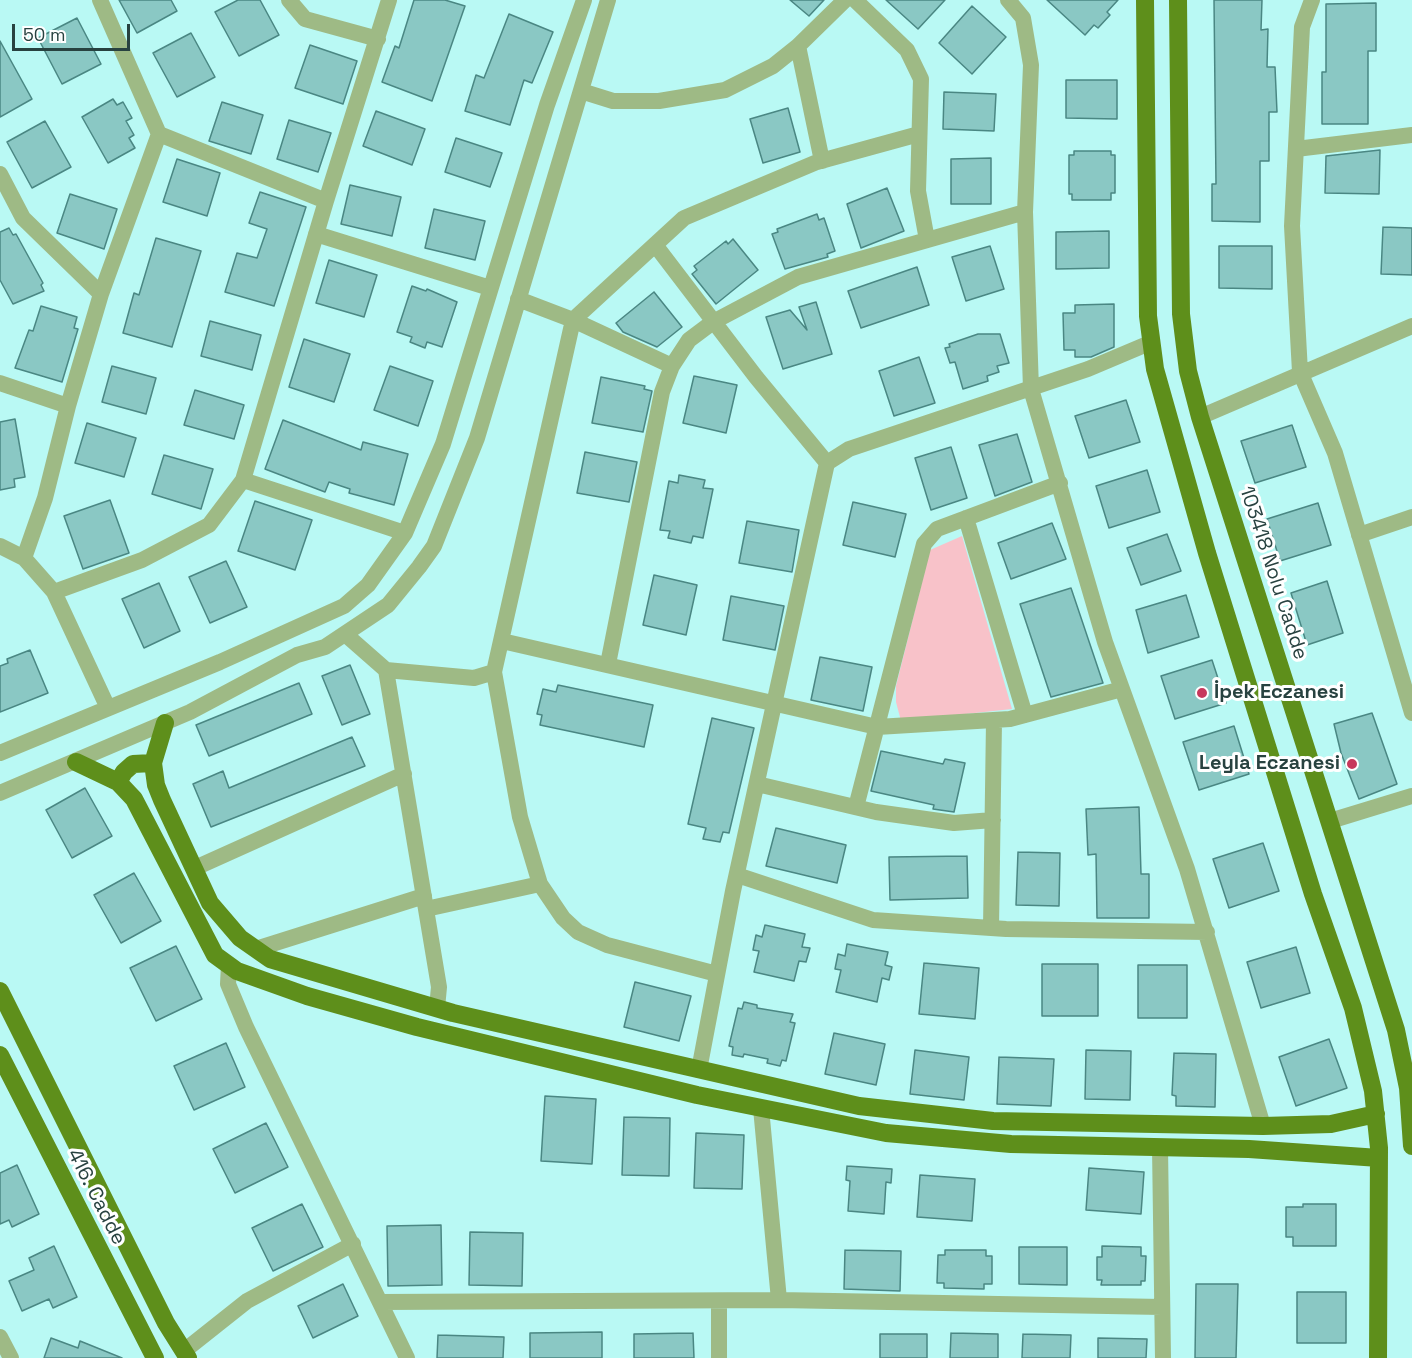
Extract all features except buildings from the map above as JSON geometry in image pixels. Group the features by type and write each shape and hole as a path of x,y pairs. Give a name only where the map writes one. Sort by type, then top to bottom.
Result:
{"main road":[{"path":"1145,0 1145,207 1148,316 1155,369 1170,430 1207,553 1313,894 1353,1008 1374,1091 1379,1158 1378,1358"},
{"name":"103418 Nolu Cadde","path":"1178,0 1180,314 1188,371 1200,417 1396,1030 1408,1088 1412,1146"},
{"path":"165,723 153,763 159,793 210,903 240,938 270,959 437,1008 859,1106 993,1121 1263,1126 1331,1124 1376,1114"},
{"path":"76,762 118,782 134,799 215,955 237,971 298,993 417,1027 697,1095 886,1132 1021,1144 1249,1149 1379,1158"},
{"path":"118,782 133,764 153,763"},
{"path":"0,992 166,1323 186,1355"},
{"name":"416. Cadde","path":"0,1055 155,1358"}],"street":[{"path":"24,558 45,498 68,406 101,294 159,134 100,0"},
{"path":"289,0 305,19 378,39"},
{"path":"54,592 141,560 209,525 243,480 389,0"},
{"path":"0,753 344,606 368,585 405,533 443,444 547,105 584,0"},
{"path":"0,793 165,723 297,656 325,647 388,605 434,546 477,438 608,0"},
{"path":"581,91 613,101 659,101 725,90 773,66 798,46 845,0"},
{"path":"855,0 907,50 921,79 919,209 927,240"},
{"path":"1008,0 1023,18 1031,65 1025,212 1031,389 1105,642 1187,869 1263,1126"},
{"path":"1312,0 1302,27 1292,226 1300,372 1335,453 1408,689 1412,712"},
{"path":"798,46 822,161"},
{"path":"159,134 326,201"},
{"path":"717,974 607,945 578,932 563,918 540,884 520,817 494,672 573,320 684,218 822,161 919,134"},
{"path":"1296,149 1412,135"},
{"path":"0,174 23,218 101,294"},
{"path":"608,664 662,392 672,366 689,340 713,322 798,277 1025,212"},
{"path":"316,234 490,288"},
{"path":"656,246 713,322 827,463"},
{"path":"518,299 573,320 672,366"},
{"path":"1200,417 1300,372 1412,326"},
{"path":"699,1070 737,875 827,463 849,449 1031,389 1152,342"},
{"path":"0,383 68,406"},
{"path":"243,480 405,533"},
{"path":"856,807 924,544 937,529 1060,483"},
{"path":"1359,535 1412,517"},
{"path":"966,518 1025,716"},
{"path":"0,546 24,558 54,592 108,708"},
{"path":"345,634 386,670 474,678 494,672"},
{"path":"502,641 775,702 877,728 994,721 1025,716 1122,689"},
{"path":"386,670 439,987 437,1008"},
{"path":"991,928 994,721"},
{"path":"195,868 404,774"},
{"path":"757,784 856,807 954,823 993,820"},
{"path":"1330,821 1412,796"},
{"path":"737,875 873,920 991,928 1207,933"},
{"path":"256,949 425,903 540,884"},
{"path":"229,965 228,984 246,1026 407,1358"},
{"path":"761,1108 779,1300"},
{"path":"1160,1147 1163,1358"},
{"path":"186,1355 247,1301 353,1244"},
{"path":"381,1302 779,1300 1162,1307"},
{"path":"719,1301 719,1358"},
{"path":"0,1337 11,1358"}],"shaded area":[{"path":"962,536 1012,709 901,721 896,702 896,686 930,550"}],"place":[{"name":"İpek Eczanesi","path":"1202,693"},
{"name":"Leyla Eczanesi","path":"1352,764"}]}
